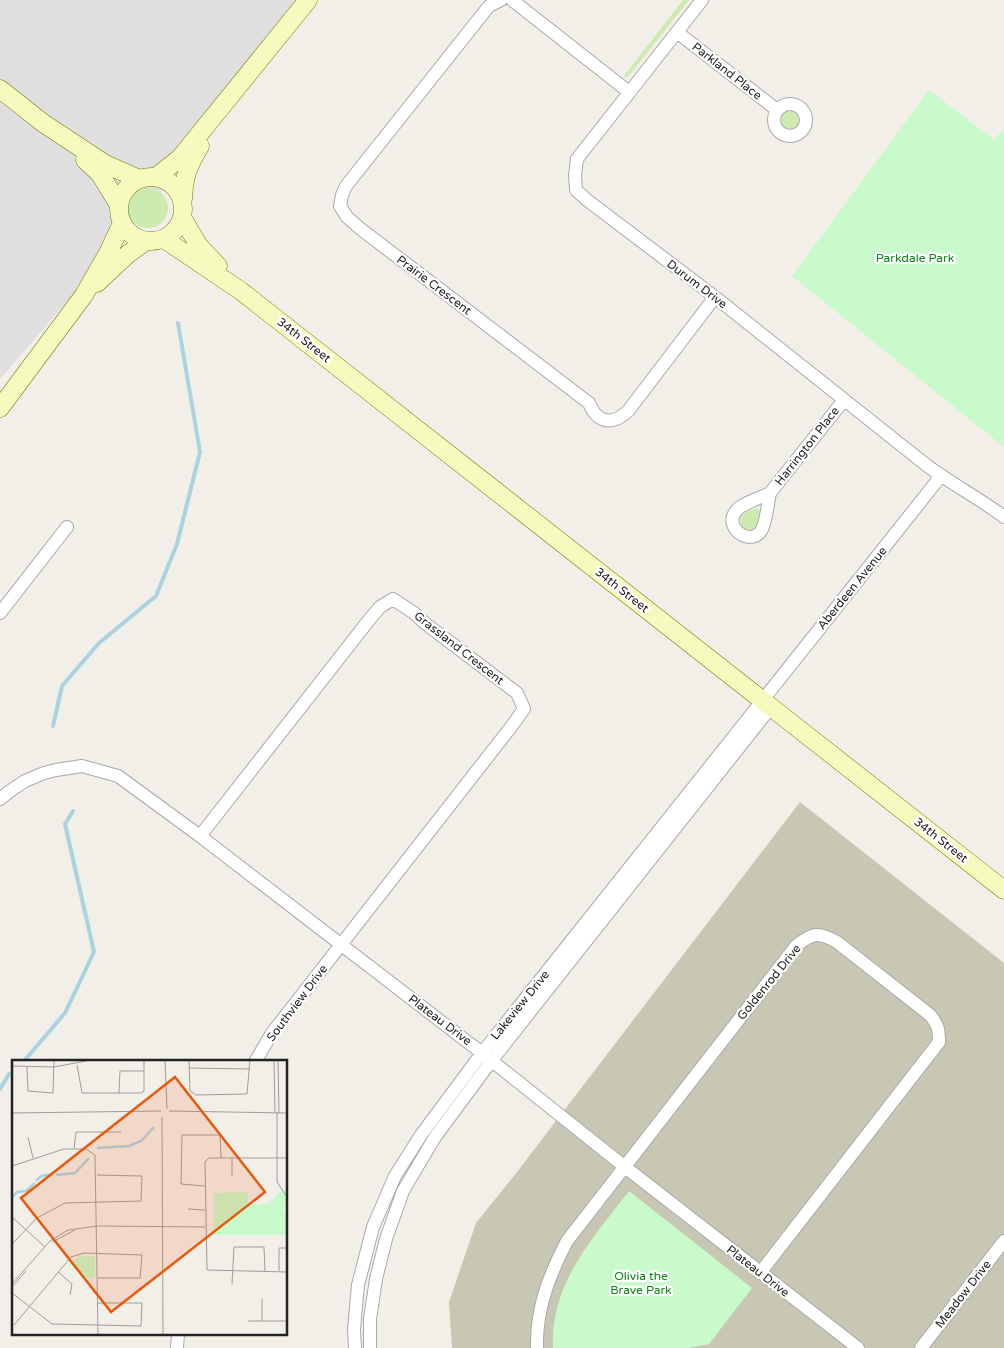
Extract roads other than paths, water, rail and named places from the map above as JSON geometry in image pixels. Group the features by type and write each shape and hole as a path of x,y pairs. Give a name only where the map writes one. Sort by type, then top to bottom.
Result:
{"street":[{"path":"0,90 43,123 105,164 147,178 165,179 172,184 179,191 182,199 183,219 172,234 155,242 136,238 122,223 119,205 125,189 132,183 147,178 180,158 308,0"},
{"name":"Prairie Crescent","path":"501,0 489,6 346,186 340,206 347,216 370,236 589,402 592,410 598,417 606,420 620,418 628,411 715,297"},
{"path":"512,0 629,92"},
{"name":"Durum Drive","path":"702,0 578,159 575,175 576,190 586,200 715,297 941,476 990,506 1004,517"},
{"name":"Parkland Place","path":"677,32 777,110"},
{"path":"182,199 184,180 189,165 230,98"},
{"path":"43,123 100,174 119,205"},
{"name":"34th Street","path":"183,219 199,246 240,291"},
{"path":"0,408 84,295 108,253 122,223"},
{"name":"34th Street","path":"164,239 240,291 1004,890"},
{"path":"84,295 128,254 146,241"},
{"name":"Harrington Place","path":"770,493 844,400"},
{"name":"Aberdeen Avenue","path":"767,704 941,476"},
{"path":"0,613 67,527"},
{"name":"Grassland Crescent","path":"200,836 380,607 392,599 414,613 517,693 524,709 341,945"},
{"name":"Lakeview Drive","path":"355,1348 354,1329 358,1285 373,1227 395,1176 421,1135 487,1056 767,704"},
{"name":"Plateau Drive","path":"0,799 25,781 56,770 82,766 118,776 200,836 487,1056 625,1167 858,1348"},
{"name":"Goldenrod Drive","path":"537,1348 536,1329 544,1296 553,1267 567,1241 796,946 806,938 816,934 826,935 930,1015 937,1024 939,1042 760,1273"},
{"name":"Southview Drive","path":"256,1060 272,1033 341,945"},
{"name":"Lakeview Drive","path":"370,1348 370,1318 376,1279 386,1239 403,1192 435,1137 487,1056"},
{"name":"Meadow Drive","path":"921,1348 1004,1241"}],"waterway":[{"path":"53,726 62,686 99,643 156,596 177,544 200,452 178,323"},
{"path":"25,1060 65,1013 94,952 65,824 73,811"},
{"path":"0,1089 9,1074"}],"park label":[{"name":"Parkdale Park","path":"915,258"},
{"name":"Olivia the Brave Park","path":"641,1283"}]}
